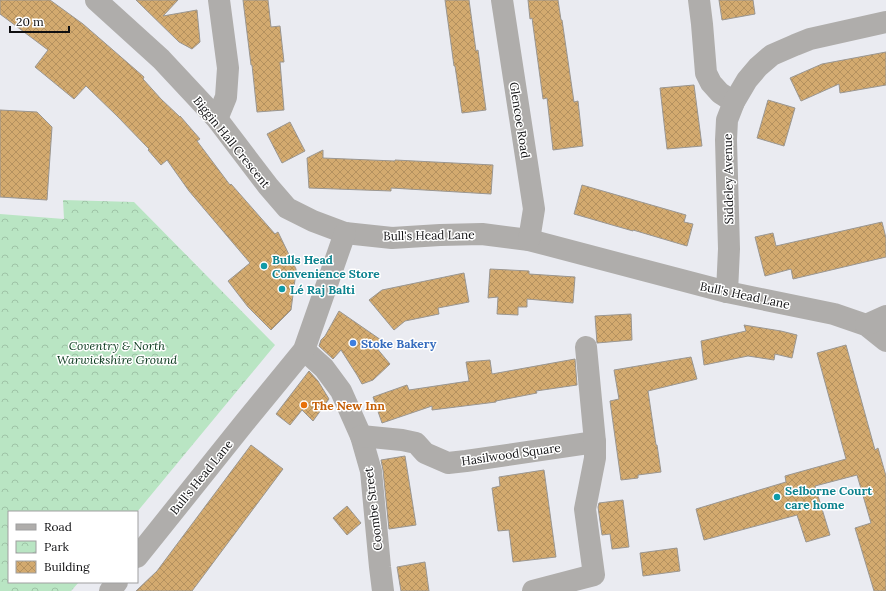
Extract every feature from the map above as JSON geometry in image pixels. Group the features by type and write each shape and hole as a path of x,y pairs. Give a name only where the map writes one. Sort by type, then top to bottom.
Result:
{"street":[{"name":"Biggin Hall Crescent","path":"96,0 161,58 217,119 268,186 287,208 313,221 345,233"},
{"path":"217,119 226,97 228,68 220,0"},
{"name":"Glencoe Road","path":"502,0 534,209 529,240"},
{"path":"699,0 706,73 710,83 720,93 734,102"},
{"name":"Siddeley Avenue","path":"727,292 729,250 726,140 727,120 734,102 747,80 758,67 772,55 810,39 886,22"},
{"name":"Bull's Head Lane","path":"138,556 304,350 345,233 392,238 482,234 529,240 727,292 834,314 866,325 886,341"},
{"path":"866,325 886,316"},
{"path":"533,591 594,575 586,509 595,458 595,442 586,347"},
{"name":"Coombe Street","path":"304,350 324,368 341,392 361,436 371,471 383,591"},
{"name":"Hasilwood Square","path":"361,436 402,440 416,443 425,453 448,463 595,442"},
{"path":"110,591 116,583"}],"green space":[{"name":"Coventry & North Warwickshire Ground","path":"63,200 134,202 275,345 138,511 8,511 8,583 78,583 71,591 0,591 0,214 64,219"}],"building":[{"path":"0,0 50,0 83,24 144,77 143,79 161,99 180,116 200,139 197,141 230,185 231,184 275,234 278,232 296,269 296,272 291,310 271,330 248,307 228,281 250,263 189,191 167,160 161,165 148,150 149,149 86,86 74,99 35,67 48,50 0,14"},
{"path":"136,0 178,0 163,16 197,10 200,42 192,49 179,42"},
{"path":"243,0 268,0 271,27 280,26 284,62 280,62 284,110 257,112"},
{"path":"445,0 469,0 476,51 478,50 486,110 462,113"},
{"path":"528,0 558,0 574,102 578,101 583,146 553,150 547,98 543,99 532,18 530,19"},
{"path":"719,0 753,0 755,14 722,20"},
{"path":"886,52 886,85 840,93 839,84 801,101 790,78 822,64"},
{"path":"694,85 702,146 667,149 660,88"},
{"path":"768,100 795,108 784,146 757,138"},
{"path":"0,110 37,112 52,127 47,200 0,197"},
{"path":"290,122 305,151 282,163 267,134"},
{"path":"323,150 323,158 493,165 491,194 391,188 391,191 309,188 307,158"},
{"path":"582,185 686,215 684,222 693,224 687,246 574,214"},
{"path":"882,222 886,238 886,257 793,279 791,269 765,276 755,237 773,233 776,246"},
{"path":"490,269 529,271 529,274 575,277 573,303 527,299 527,307 518,307 518,315 497,314 498,297 488,298"},
{"path":"464,273 469,302 438,308 439,314 405,321 394,330 369,300 382,290"},
{"name":"Stoke Bakery","path":"339,311 381,340 375,346 390,364 373,380 362,384 341,350 333,359 319,346 321,340 325,336"},
{"path":"631,314 632,340 597,343 595,316"},
{"path":"744,325 797,335 792,358 775,354 774,360 748,356 704,365 701,341 746,331"},
{"path":"846,345 875,450 878,448 886,476 886,591 874,591 855,528 871,523 857,475 815,486 830,535 806,542 797,515 704,540 696,509 786,482 785,476 846,459 817,353"},
{"path":"691,357 697,379 648,391 661,472 638,475 638,478 621,480 610,401 619,399 614,370"},
{"path":"575,359 577,385 536,391 537,393 496,402 432,410 432,406 382,423 373,397 407,385 409,390 469,381 466,362 490,360 492,374"},
{"name":"The New Inn","path":"309,371 318,381 329,399 313,421 302,410 290,425 276,414"},
{"path":"251,445 283,469 192,591 136,591 157,571"},
{"path":"405,456 416,525 389,529 381,460"},
{"path":"544,470 556,557 513,562 509,530 498,531 492,488 500,486 499,477"},
{"path":"623,500 629,547 612,549 610,534 602,535 598,507 599,503"},
{"path":"347,506 361,523 347,535 333,518"},
{"path":"677,548 680,571 643,576 640,553"},
{"path":"425,562 429,591 401,591 397,567"}],"place":[{"name":"Bulls Head Convenience Store","path":"264,266"},
{"name":"Lé Raj Balti","path":"282,289"},
{"name":"Stoke Bakery","path":"353,343"},
{"name":"The New Inn","path":"304,405"},
{"name":"Selborne Court care home","path":"777,497"}]}
